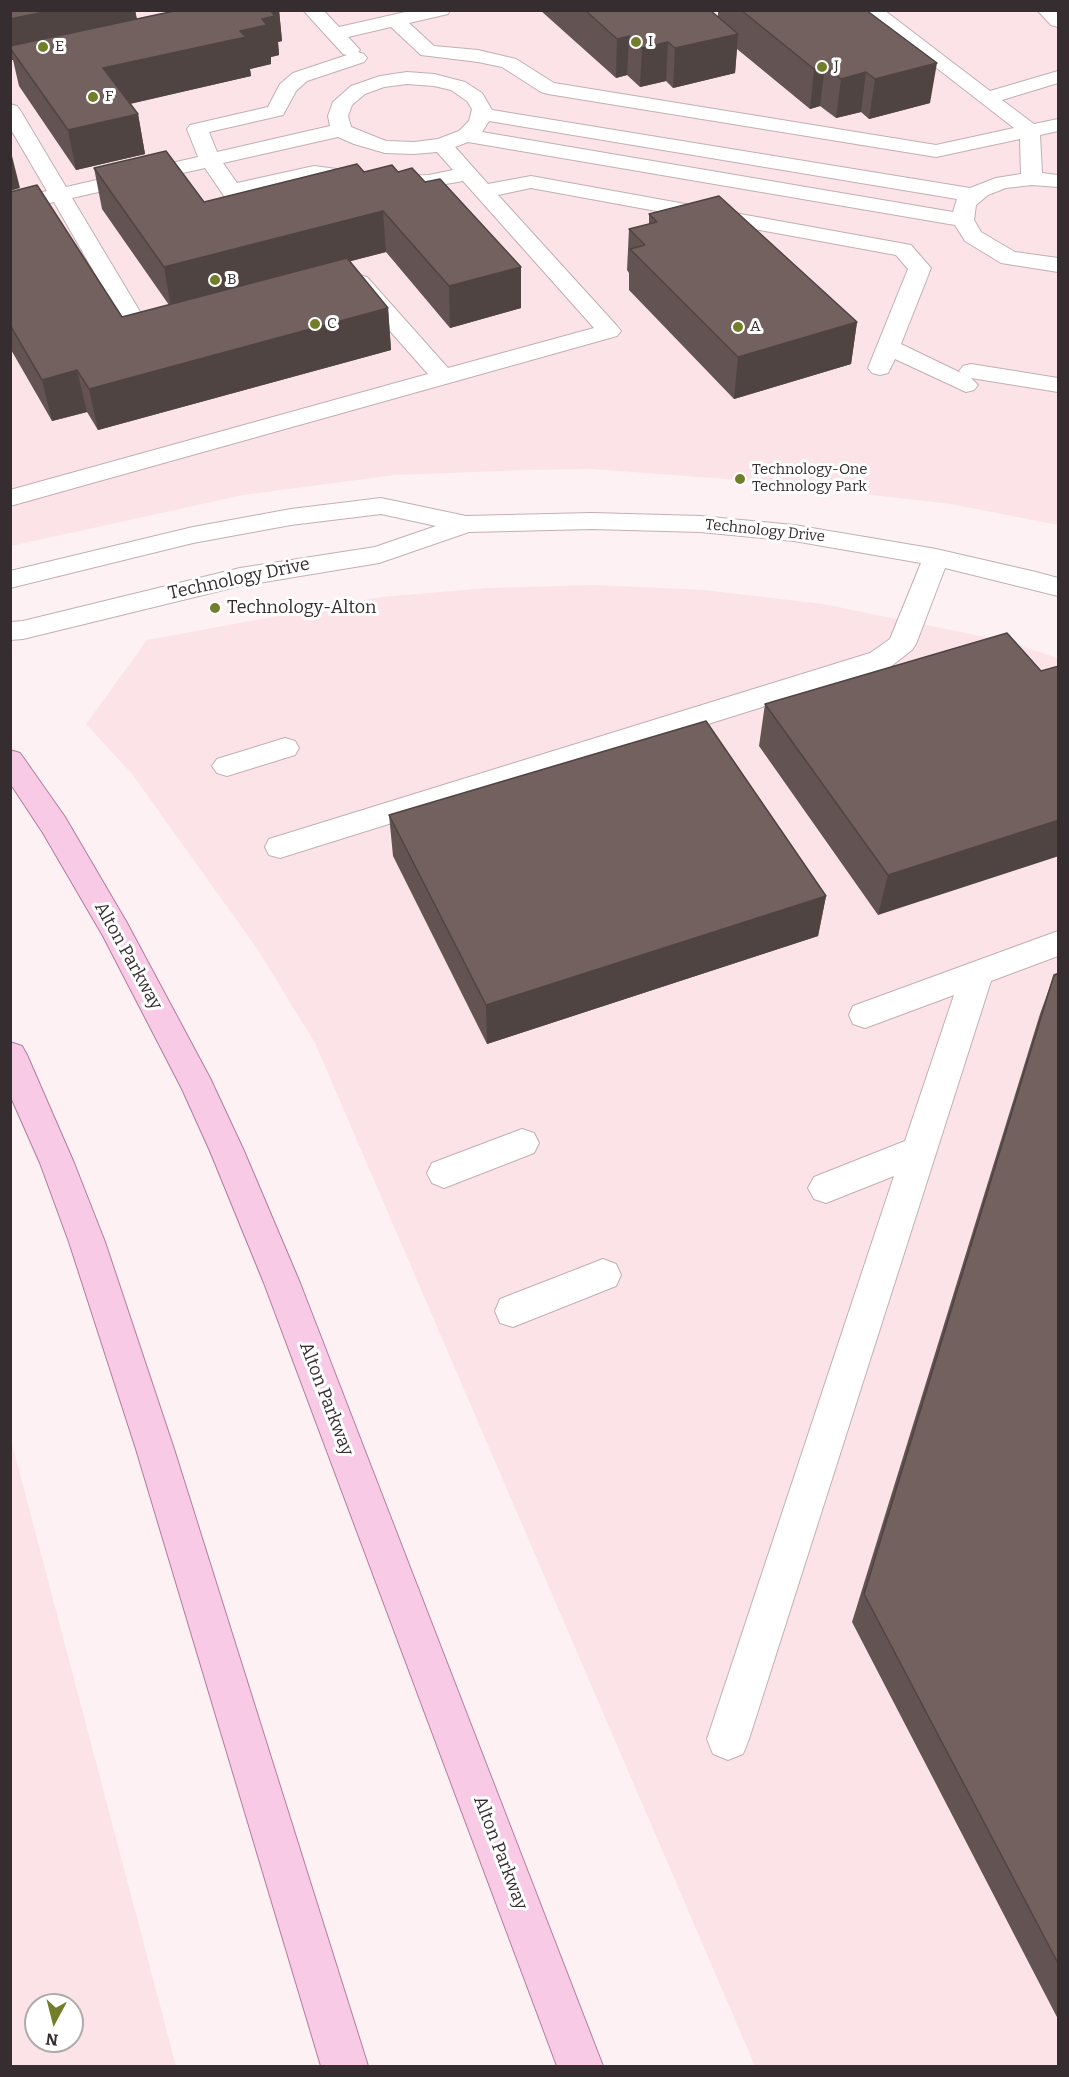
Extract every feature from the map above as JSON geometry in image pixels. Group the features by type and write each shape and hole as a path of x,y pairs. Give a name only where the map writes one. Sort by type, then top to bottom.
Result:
{"main road":[{"name":"Alton Parkway","path":"10,760 54,825 116,931 198,1088 227,1151 286,1294 580,2067"},
{"path":"10,1055 57,1163 87,1242 155,1449 345,2067"}],"street":[{"path":"312,10 380,82"},
{"path":"335,34 441,10"},
{"path":"871,10 1030,131"},
{"path":"1046,10 1059,21"},
{"path":"395,20 428,51 478,56 509,63 548,88 936,152 1059,125"},
{"path":"357,58 300,77 287,88 276,111 196,129 210,160 232,191 314,172 389,182 429,181 468,174"},
{"path":"986,98 1059,77"},
{"path":"10,207 342,130 361,140 385,147 414,148 442,145 466,135 479,123 482,110 475,97 458,86 434,80 407,78 380,82 358,90 343,102 338,116 342,130"},
{"path":"10,110 141,333 187,322"},
{"path":"482,114 974,195"},
{"path":"1030,131 1032,179"},
{"path":"466,135 963,220"},
{"path":"10,498 609,331 442,145"},
{"path":"1059,182 1032,179 1003,182 980,190 965,203 963,220 973,236 1009,258 1059,265"},
{"path":"483,191 531,182 903,250 920,268 885,358 968,378 1059,385"},
{"path":"336,287 359,281 443,377"},
{"name":"Technology Drive","path":"10,580 193,535 281,519 381,506 466,524 536,520 700,524 842,539 1059,587"},
{"name":"Technology Drive","path":"10,631 23,630 240,577 380,555 466,524"},
{"path":"280,847 880,660 902,644 936,558"},
{"path":"227,766 285,748"},
{"path":"865,1016 1059,943"},
{"path":"728,1739 977,974"},
{"path":"444,1173 522,1143"},
{"path":"826,1188 920,1151"},
{"path":"513,1311 603,1275"}],"shaded area":[{"path":"11,11 1058,11 1058,525 951,504 741,480 592,469 528,470 395,475 243,495 11,546"},
{"path":"596,585 704,590 823,604 1005,641 1058,658 1058,2066 755,2066 315,1043 258,950 132,774 86,724 147,640 381,597 488,588"},
{"path":"10,1440 11,1440 176,2066 11,2066"}],"building":[{"path":"10,10 54,10 10,19"},
{"path":"179,10 270,10 275,16 262,19 267,25 240,31 246,37 103,68 138,114 68,130 10,48 10,46"},
{"path":"585,10 710,10 738,34 675,48 668,42 642,48 629,36 617,39"},
{"path":"741,10 866,10 937,63 875,79 866,72 841,79 825,66 814,69"},
{"path":"166,151 204,202 357,164 364,172 392,165 398,172 412,168 425,182 440,179 521,267 449,286 383,211 164,267 94,168"},
{"path":"37,185 122,317 347,258 388,308 89,389 77,370 42,380 10,325 10,192"},
{"path":"719,196 857,322 738,357 630,249 645,245 629,229 657,222 649,214"},
{"path":"1007,633 1041,671 1059,666 1059,820 888,875 765,704"},
{"path":"706,721 826,896 486,1005 389,815"},
{"path":"1059,973 1059,1965 864,1594 1054,975"}],"place":[{"name":"I","path":"636,42"},
{"name":"E","path":"43,47"},
{"name":"J","path":"822,67"},
{"name":"F","path":"93,97"},
{"name":"B","path":"215,280"},
{"name":"C","path":"315,324"},
{"name":"A","path":"738,327"},
{"name":"Technology-One Technology Park","path":"740,479"},
{"name":"Technology-Alton","path":"215,608"}]}
